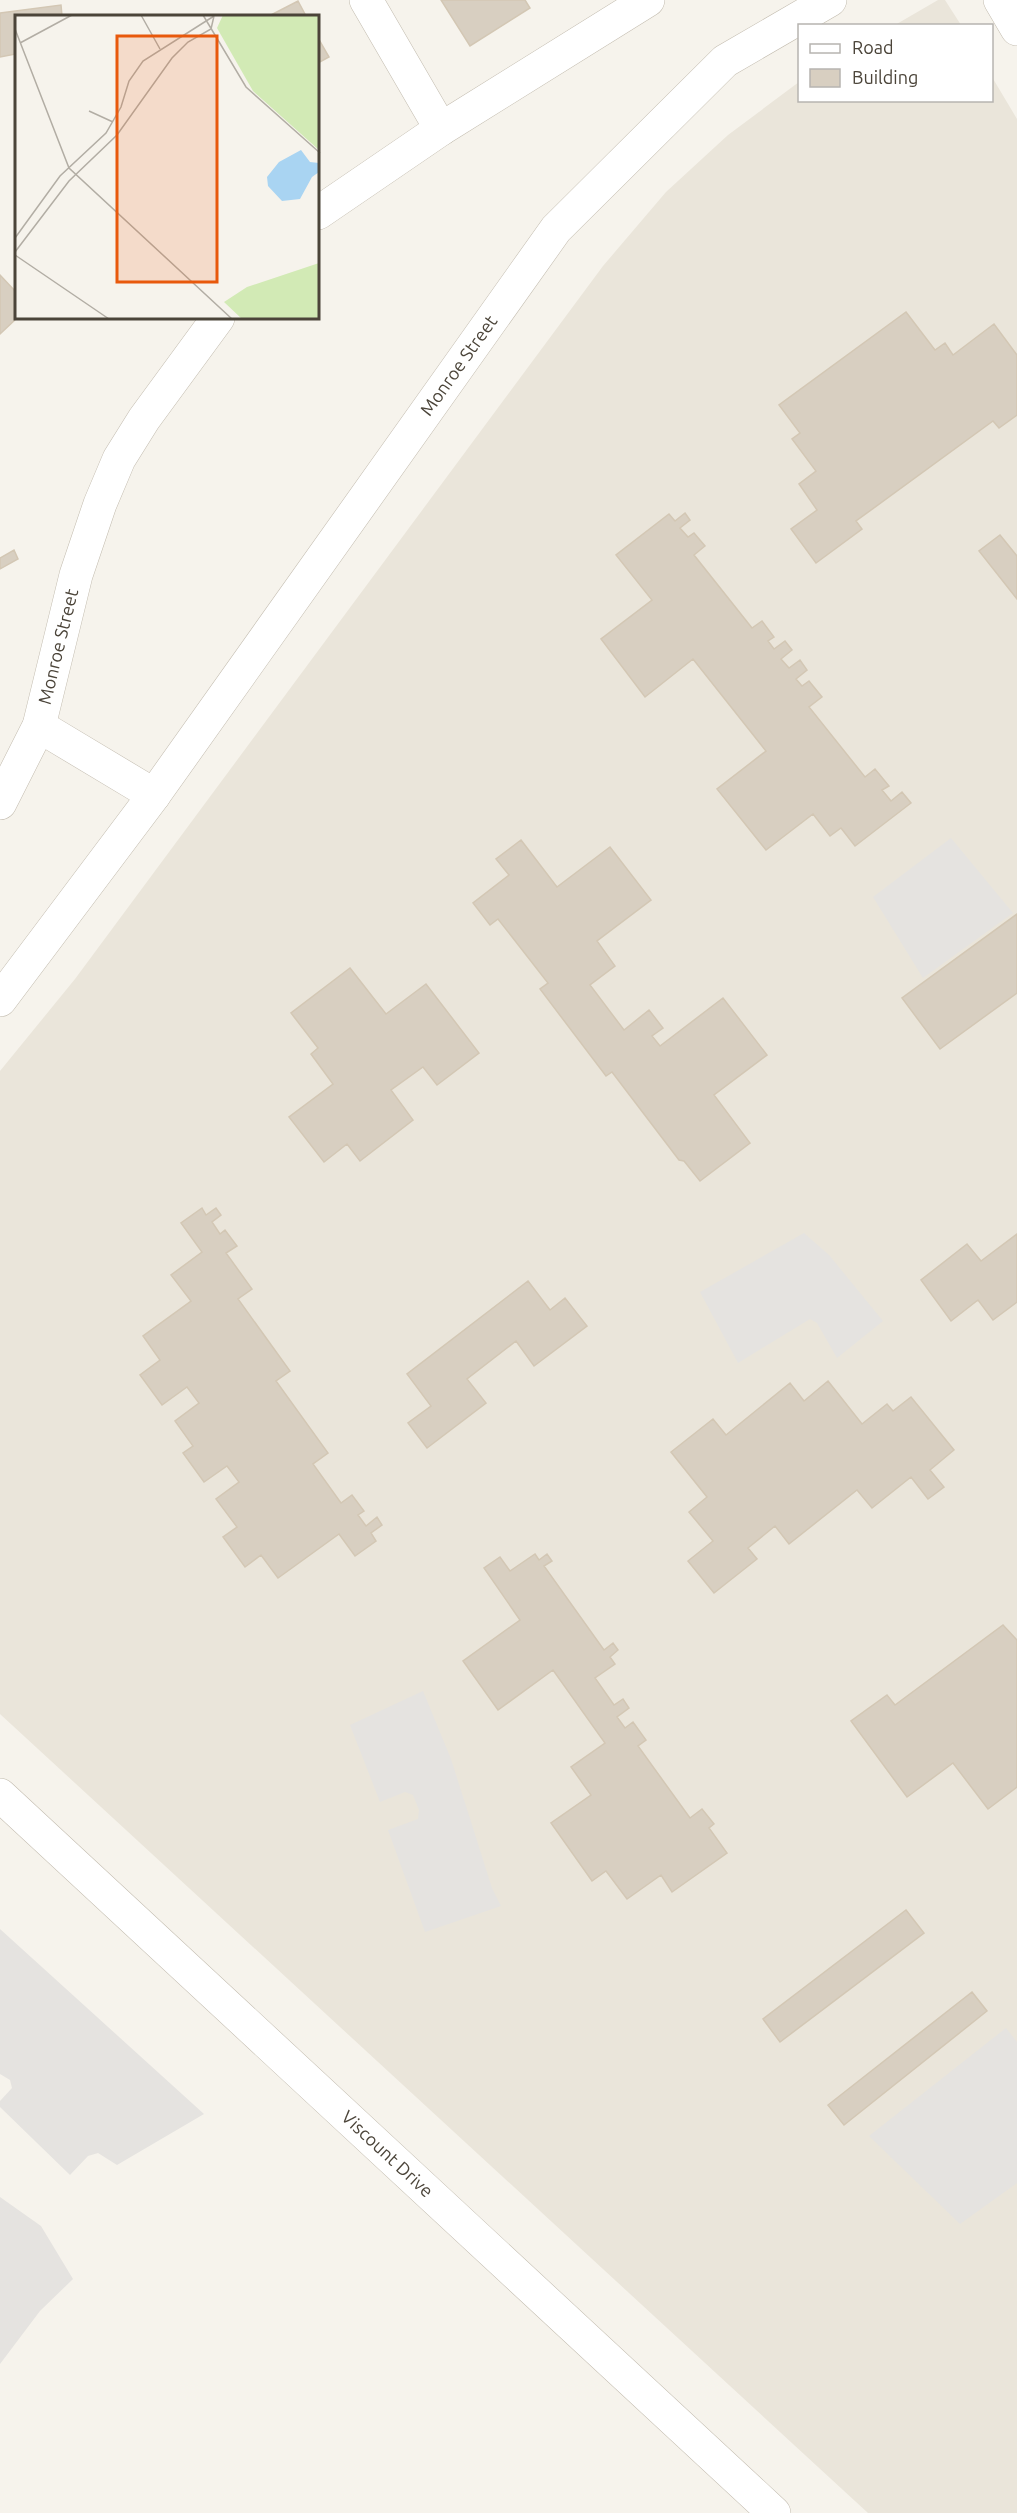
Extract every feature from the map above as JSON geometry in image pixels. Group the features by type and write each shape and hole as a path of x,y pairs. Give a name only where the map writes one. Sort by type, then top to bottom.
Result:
{"street":[{"path":"366,0 441,129"},
{"path":"320,212 441,129 648,0"},
{"name":"Monroe Street","path":"0,1000 154,795 556,229 725,62 830,0"},
{"path":"1000,0 1017,29"},
{"name":"Monroe Street","path":"0,802 39,726 76,574 100,504 119,459 144,419 217,320"},
{"name":"Monroe Street","path":"39,726 154,795"},
{"name":"Viscount Drive","path":"0,1795 774,2513"}],"shaded area":[{"path":"938,0 945,0 960,24 897,24"},
{"path":"993,79 1017,119 1017,2513 868,2513 0,1714 0,1071 75,979 603,266 666,192 728,135 798,83 798,102 993,102"},
{"path":"951,838 1013,913 923,978 873,897"},
{"path":"804,1233 829,1255 883,1321 837,1358 817,1323 810,1319 738,1363 700,1292"},
{"path":"423,1691 451,1759 492,1888 501,1906 425,1932 388,1830 418,1819 419,1810 413,1795 405,1792 380,1802 350,1725"},
{"path":"0,1929 204,2114 117,2165 98,2153 88,2156 70,2175 0,2107 0,2101 12,2088 10,2080 0,2074"},
{"path":"1006,2028 1017,2042 1017,2183 960,2224 869,2136"},
{"path":"0,2197 41,2226 73,2279 40,2311 0,2364"}],"building":[{"path":"441,0 525,0 530,8 470,46"},
{"path":"298,1 305,15 271,15"},
{"path":"61,5 62,15 15,15 15,54 0,57 0,13"},
{"path":"320,41 329,57 320,62"},
{"path":"0,275 15,291 15,320 0,334"},
{"path":"906,312 935,350 945,343 953,355 994,324 1017,355 1017,415 999,428 993,421 856,521 862,529 816,563 791,529 817,510 799,484 816,471 792,439 800,433 779,405"},
{"path":"685,513 690,520 680,528 688,537 694,533 705,546 694,555 752,628 762,621 774,637 768,641 774,649 785,641 792,650 781,659 789,668 800,660 807,670 796,679 802,686 809,681 822,697 809,707 865,777 875,769 889,786 882,790 891,801 902,792 911,803 855,846 841,828 830,836 813,814 766,850 717,789 766,751 693,659 645,697 601,639 652,600 616,555 669,514 675,521"},
{"path":"1000,535 1017,556 1017,599 979,551"},
{"path":"14,550 18,559 0,569 0,558"},
{"path":"521,840 557,887 610,847 651,900 597,941 615,966 590,985 624,1030 649,1010 663,1028 652,1036 660,1046 723,998 767,1055 714,1095 750,1143 700,1181 684,1161 679,1160 612,1072 606,1076 540,989 548,983 498,919 490,925 473,903 509,875 496,859"},
{"path":"1017,914 1017,993 940,1049 902,998"},
{"path":"350,968 386,1014 426,984 479,1053 437,1085 423,1067 391,1090 413,1120 360,1161 347,1144 324,1162 289,1117 333,1084 311,1054 318,1048 291,1013"},
{"path":"202,1208 206,1215 216,1208 221,1215 212,1222 220,1234 225,1230 237,1246 226,1253 252,1289 238,1299 290,1371 276,1381 328,1453 313,1464 341,1503 352,1495 364,1511 358,1515 366,1526 377,1517 382,1525 371,1533 376,1541 355,1556 339,1534 278,1578 261,1555 245,1567 223,1537 237,1527 216,1499 239,1482 227,1466 204,1482 183,1453 193,1446 175,1421 199,1403 187,1387 162,1405 140,1375 160,1360 143,1336 191,1301 171,1275 202,1252 181,1223"},
{"path":"1017,1234 1017,1302 993,1320 978,1300 951,1321 921,1280 967,1244 981,1261"},
{"path":"528,1281 550,1310 565,1298 587,1326 534,1366 516,1341 467,1379 486,1403 427,1448 408,1423 431,1406 407,1374"},
{"path":"828,1381 862,1424 887,1404 893,1411 911,1397 954,1450 930,1470 944,1487 928,1499 911,1477 872,1508 857,1490 789,1544 775,1526 748,1548 757,1559 714,1593 688,1561 713,1541 689,1512 707,1497 671,1452 713,1419 726,1435 790,1383 804,1401"},
{"path":"535,1554 539,1560 547,1554 552,1561 544,1566 604,1650 613,1643 618,1650 610,1657 615,1664 595,1678 614,1705 623,1699 629,1708 617,1717 625,1728 633,1722 646,1740 638,1746 690,1818 702,1809 714,1824 709,1828 727,1853 672,1892 661,1875 627,1899 606,1871 592,1881 551,1823 591,1795 571,1767 605,1743 553,1670 498,1710 463,1661 520,1620 484,1568 500,1557 510,1571"},
{"path":"1003,1625 1017,1640 1017,1787 988,1809 953,1763 907,1797 851,1721 887,1695 895,1705"},
{"path":"906,1910 924,1933 780,2042 763,2019"},
{"path":"972,1992 987,2011 844,2125 828,2105"}]}
